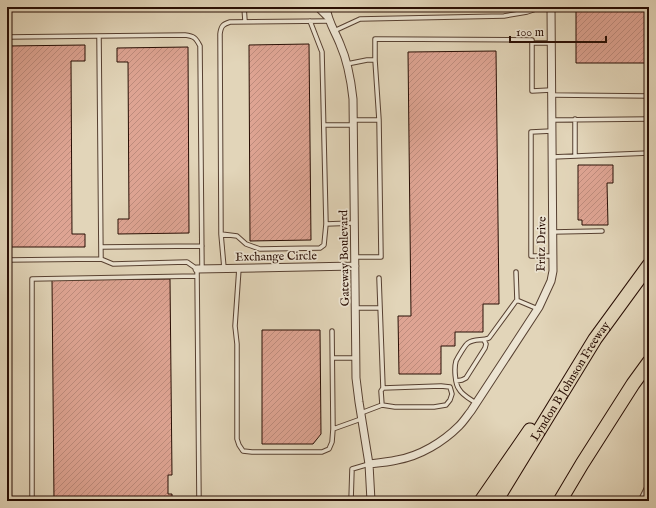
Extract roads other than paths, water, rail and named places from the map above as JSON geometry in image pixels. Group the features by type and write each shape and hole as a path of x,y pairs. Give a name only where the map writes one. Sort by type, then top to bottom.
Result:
{"highway":[{"name":"Lyndon B Johnson Freeway","path":"496,501 595,339 649,265"},
{"path":"480,501 595,339"},
{"path":"560,501 633,384 649,362"},
{"path":"570,501 633,384"}],"street":[{"name":"Gateway Boulevard","path":"318,7 329,19"},
{"name":"Gateway Boulevard","path":"326,7 329,19 347,64 353,99 356,378 369,464 371,501"},
{"name":"Fritz Drive","path":"369,464 398,460 428,449 448,436 460,425 538,310 551,281 553,271 553,232 551,7"},
{"name":"Exchange Circle","path":"198,271 224,268 355,266"}],"lane":[{"path":"244,7 245,22"},
{"path":"334,31 360,19 504,16 527,12 542,7"},
{"path":"224,268 221,234 221,27 230,22 310,21 329,19"},
{"path":"221,234 237,236 246,244 260,249 320,248 324,245 326,224 322,52 310,21"},
{"path":"7,37 185,35 196,39 200,46 202,246 198,271 199,501"},
{"path":"99,36 101,259"},
{"path":"355,257 381,257 379,120 375,39 532,40 532,91 649,96"},
{"path":"532,43 551,43"},
{"path":"347,64 375,60"},
{"path":"575,119 575,155"},
{"path":"552,120 649,119"},
{"path":"324,125 379,120"},
{"path":"552,131 531,132 531,256 553,256"},
{"path":"552,156 649,153"},
{"path":"326,224 354,223"},
{"path":"553,232 602,231"},
{"path":"101,247 202,246"},
{"path":"7,260 101,259 113,264 187,262 198,271"},
{"path":"239,268 236,326 237,440 243,451 322,452 329,449 331,446 333,429 332,331"},
{"path":"32,501 32,279 198,271"},
{"path":"476,403 458,389 455,367 456,361 467,344 472,341 489,338 517,301 516,272"},
{"path":"379,278 382,405"},
{"path":"517,301 538,310"},
{"path":"355,308 380,308"},
{"path":"456,381 466,378 485,348 486,344 484,340"},
{"path":"333,358 356,358"},
{"path":"333,429 382,405 395,407 434,407 446,405 452,394 450,387 441,386 382,388"},
{"path":"451,392 458,389"},
{"path":"350,501 352,469 369,464"},
{"path":"640,501 649,483"}]}
